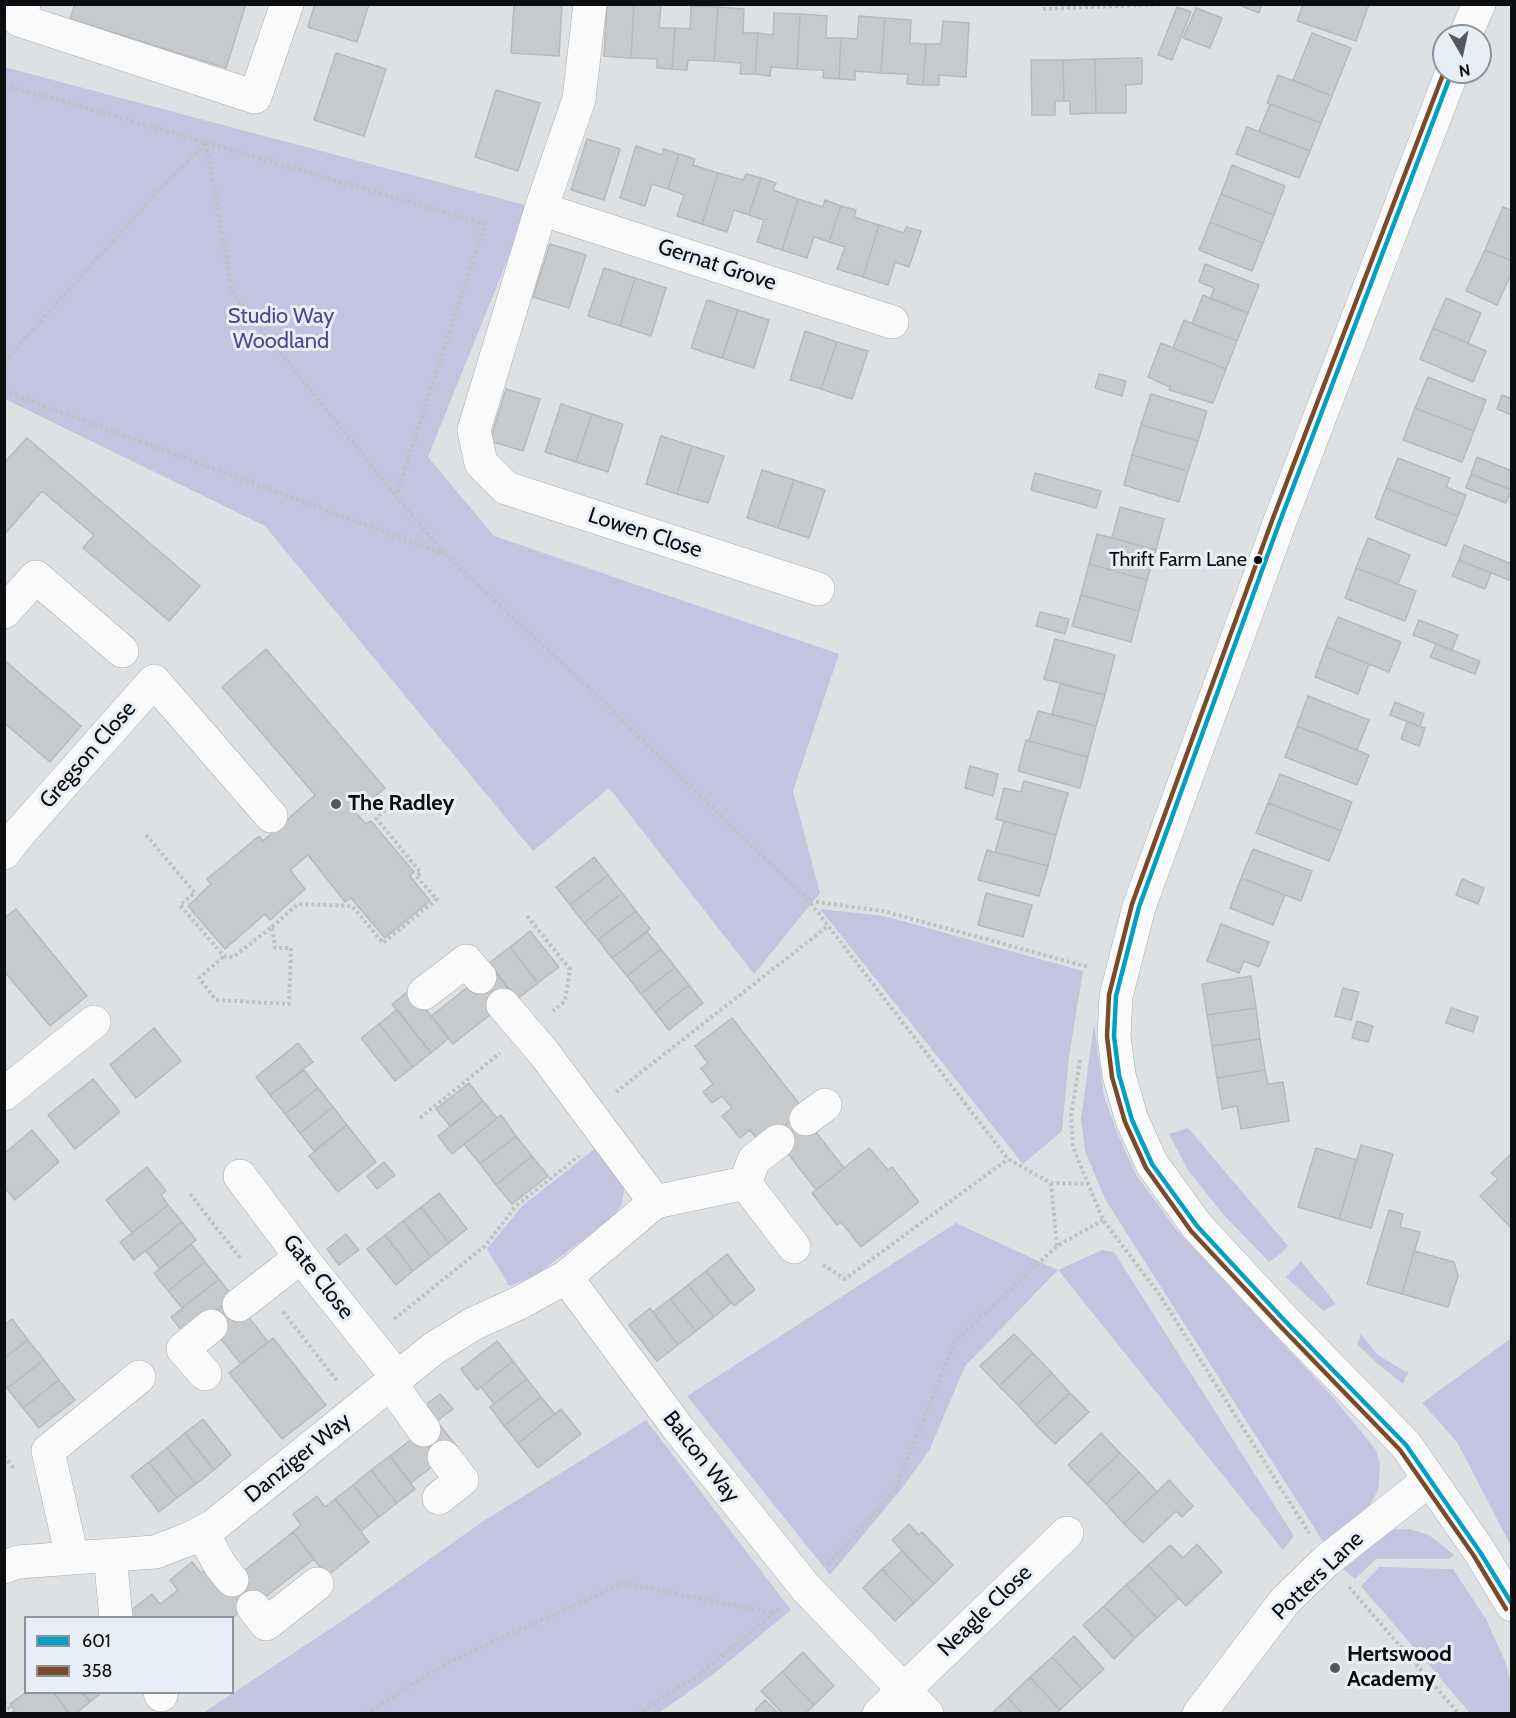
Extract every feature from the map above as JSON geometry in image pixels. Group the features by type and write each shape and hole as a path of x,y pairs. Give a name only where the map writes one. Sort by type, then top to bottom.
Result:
{"street":[{"path":"24,4 19,20 255,97 287,4"},
{"path":"541,209 579,99 590,4"},
{"path":"1470,24 1479,4"},
{"path":"1447,84 1280,521 1139,907 1116,996 1114,1036 1119,1075 1132,1120 1152,1164 1197,1226 1285,1321 1406,1445 1480,1552 1512,1605"},
{"name":"Gernat Grove","path":"541,209 892,322"},
{"name":"Lowen Close","path":"541,209 474,430 481,463 506,488 818,589"},
{"path":"4,612 36,577 122,651"},
{"name":"Gregson Close","path":"10,833 154,681 272,816"},
{"path":"424,993 466,961 480,978"},
{"path":"503,1005 544,1053 656,1202"},
{"path":"6,1091 94,1022"},
{"path":"746,1183 754,1160 778,1141"},
{"name":"Gate Close","path":"240,1176 367,1340 424,1430"},
{"path":"566,1277 656,1202 746,1183"},
{"path":"746,1183 794,1247"},
{"path":"239,1305 301,1257"},
{"name":"Danziger Way","path":"4,1567 18,1562 155,1552 202,1533 433,1349 473,1324 519,1303 566,1277"},
{"name":"Balcon Way","path":"566,1277 678,1428 806,1588 927,1713"},
{"path":"205,1374 183,1349 211,1326"},
{"path":"72,1557 48,1451 139,1377"},
{"path":"440,1498 462,1480 444,1457"},
{"name":"Potters Lane","path":"1199,1713 1284,1602 1326,1561 1429,1480"},
{"path":"202,1533 220,1565 232,1580"},
{"name":"Neagle Close","path":"879,1713 1067,1533"},
{"path":"110,1555 116,1616"},
{"path":"253,1607 266,1623 317,1584"}],"path":[{"path":"1044,9 1167,4"},
{"path":"4,86 63,101 485,224 396,496"},
{"path":"4,362 155,194 206,143"},
{"path":"206,143 232,292 445,554 593,692 809,901 1008,1159 1051,1183 1088,1184"},
{"path":"4,391 445,554"},
{"path":"146,835 195,892 180,905 224,956 233,957 298,904 352,906 383,943 436,899 416,876 421,873 376,818 404,794"},
{"path":"809,901 884,911 1093,969"},
{"path":"367,1340 485,1246 516,1206 597,1124 828,926"},
{"path":"224,956 199,978 216,1000 289,1004 291,948 275,948 272,927"},
{"path":"1080,1060 1071,1116 1073,1147 1103,1220 1159,1294 1326,1561 1459,1713"},
{"path":"794,1247 845,1279 1008,1159"},
{"path":"1051,1183 1057,1246"},
{"path":"637,1713 698,1676 806,1588 895,1490 955,1341 1057,1246 1103,1220"},
{"path":"366,1713 447,1663 623,1584 773,1613"},
{"path":"4,1702 14,1713"}],"green space":[{"name":"Studio Way Woodland","path":"4,67 529,206 428,457 494,536 839,654 793,791 820,893 754,974 609,788 533,851 265,526 5,399"},
{"path":"820,909 884,916 1083,971 1069,1056 1062,1131 1023,1164"},
{"path":"1094,1024 1104,1096 1118,1135 1137,1176 1176,1229 1332,1396 1376,1450 1380,1465 1378,1490 1370,1505 1324,1543 1105,1199 1085,1151 1081,1119"},
{"path":"1188,1128 1288,1246 1269,1262 1222,1213 1188,1170 1169,1134"},
{"path":"597,1147 622,1179 624,1191 622,1204 614,1216 535,1276 509,1286 487,1249 522,1206"},
{"path":"956,1223 1058,1270 965,1366 930,1449 903,1487 830,1575 687,1396"},
{"path":"1102,1250 1114,1252 1294,1536 1283,1550 1058,1270"},
{"path":"1301,1261 1336,1304 1323,1311 1286,1277"},
{"path":"1361,1334 1378,1355 1406,1372 1409,1371 1403,1384 1357,1344"},
{"path":"1510,1339 1512,1341 1511,1546 1457,1442 1422,1403"},
{"path":"646,1420 791,1610 715,1673 659,1713 203,1713 348,1617 482,1522"},
{"path":"1409,1529 1429,1535 1454,1555 1449,1559 1376,1559 1355,1579 1341,1567 1391,1530"},
{"path":"1379,1567 1453,1569 1486,1619 1505,1661 1511,1683 1511,1713 1470,1713 1361,1586"}],"building":[{"path":"75,4 246,4 226,68 70,19"},
{"path":"315,4 369,4 357,42 308,27"},
{"path":"514,4 562,4 559,56 511,53"},
{"path":"607,4 634,4 631,58 604,56"},
{"path":"634,4 661,5 659,28 675,28 672,69 657,68 657,59 631,58"},
{"path":"1237,4 1262,4 1259,13"},
{"path":"1303,4 1369,4 1356,41 1297,21"},
{"path":"691,6 718,7 714,61 688,60 687,70 672,69 675,28 690,29"},
{"path":"718,7 744,9 743,33 758,33 755,74 740,74 741,63 714,61"},
{"path":"1177,7 1191,12 1172,60 1158,55"},
{"path":"1196,8 1222,18 1210,48 1183,38"},
{"path":"774,13 800,14 797,69 771,67 770,76 755,74 758,33 773,35"},
{"path":"800,14 827,16 826,38 841,38 839,79 823,78 824,70 797,69"},
{"path":"859,16 885,18 881,73 855,71 855,80 839,79 841,38 857,39"},
{"path":"885,18 911,20 910,43 926,44 923,85 907,84 908,74 881,73"},
{"path":"943,21 969,23 966,77 939,75 939,85 923,85 926,44 941,44"},
{"path":"1312,33 1351,48 1332,96 1293,80"},
{"path":"336,53 386,69 364,136 314,120"},
{"path":"1142,58 1142,84 1126,85 1126,113 1096,113 1095,59"},
{"path":"1095,59 1096,113 1070,114 1070,101 1064,101 1063,60"},
{"path":"1031,60 1063,60 1064,101 1055,101 1055,115 1032,115"},
{"path":"1278,75 1332,96 1321,123 1267,103"},
{"path":"496,90 540,103 518,171 475,157"},
{"path":"1270,104 1321,123 1310,151 1259,131"},
{"path":"1247,127 1310,151 1299,178 1236,154"},
{"path":"587,139 620,149 604,200 571,190"},
{"path":"636,146 662,155 663,149 679,154 668,189 652,184 645,206 620,198"},
{"path":"679,154 695,159 693,165 718,173 702,224 677,216 684,195 668,189"},
{"path":"1232,165 1285,186 1274,215 1221,194"},
{"path":"718,173 743,180 746,174 761,178 749,215 734,210 727,232 702,224"},
{"path":"761,178 776,183 773,190 798,199 782,250 757,242 764,220 749,215"},
{"path":"1221,194 1274,215 1263,243 1210,222"},
{"path":"798,199 823,207 825,200 841,206 829,242 814,237 807,258 782,250"},
{"path":"841,206 856,210 854,217 879,225 863,277 837,269 845,247 829,242"},
{"path":"1503,207 1512,211 1512,261 1485,250"},
{"path":"1210,222 1263,243 1252,271 1199,250"},
{"path":"879,225 904,233 906,227 921,231 909,267 895,262 888,285 863,277"},
{"path":"550,244 586,255 569,308 533,297"},
{"path":"1485,250 1512,261 1512,272 1497,305 1466,291"},
{"path":"1205,264 1259,285 1248,313 1210,299 1214,288 1199,282"},
{"path":"604,268 635,278 620,326 588,316"},
{"path":"635,278 666,288 651,336 620,326"},
{"path":"1203,295 1248,313 1237,341 1192,324"},
{"path":"1446,298 1481,313 1468,343 1433,328"},
{"path":"707,300 738,310 722,358 691,348"},
{"path":"738,310 769,320 754,368 722,358"},
{"path":"1184,320 1237,341 1226,369 1173,348"},
{"path":"1433,328 1486,351 1473,382 1420,359"},
{"path":"805,331 837,342 821,389 790,380"},
{"path":"837,342 868,351 852,399 821,389"},
{"path":"1161,343 1226,369 1213,403 1169,390 1170,387 1148,377"},
{"path":"1099,374 1126,381 1122,396 1095,388"},
{"path":"1428,377 1486,400 1474,431 1415,408"},
{"path":"506,389 540,399 523,451 490,441"},
{"path":"1151,394 1207,411 1198,441 1141,425"},
{"path":"1502,395 1512,399 1512,415 1497,409"},
{"path":"561,404 592,414 576,462 545,452"},
{"path":"1415,408 1474,431 1462,462 1403,440"},
{"path":"592,414 623,424 608,472 576,462"},
{"path":"1141,425 1198,441 1188,471 1132,455"},
{"path":"661,436 692,446 677,494 646,484"},
{"path":"27,438 200,586 169,621 83,548 94,535 42,491 4,535 4,463"},
{"path":"692,446 724,456 708,503 677,494"},
{"path":"1132,455 1188,471 1179,502 1124,485"},
{"path":"1477,457 1512,471 1511,490 1471,474"},
{"path":"1398,458 1450,478 1446,487 1466,495 1458,516 1386,488"},
{"path":"762,470 794,480 778,528 747,518"},
{"path":"1035,473 1101,491 1096,508 1031,490"},
{"path":"1471,474 1511,490 1506,503 1466,488"},
{"path":"794,480 825,490 809,538 778,528"},
{"path":"1386,488 1458,516 1446,546 1375,518"},
{"path":"1120,507 1164,519 1156,550 1112,538"},
{"path":"1097,534 1156,550 1147,580 1089,564"},
{"path":"1368,538 1410,555 1398,584 1356,568"},
{"path":"1464,545 1512,564 1509,580 1459,560"},
{"path":"1459,560 1491,573 1485,589 1452,576"},
{"path":"1089,564 1147,580 1139,611 1081,595"},
{"path":"1356,568 1416,591 1405,621 1345,598"},
{"path":"1081,595 1139,611 1131,642 1072,626"},
{"path":"1040,612 1069,619 1065,634 1036,626"},
{"path":"1338,617 1401,642 1389,672 1326,647"},
{"path":"1419,620 1458,635 1452,650 1413,635"},
{"path":"1055,639 1115,655 1105,695 1044,679"},
{"path":"1436,644 1480,661 1475,674 1430,657"},
{"path":"1326,647 1369,664 1358,694 1315,677"},
{"name":"The Radley","path":"266,649 385,788 356,813 366,824 371,821 414,872 410,876 430,901 385,938 351,898 345,902 308,855 290,870 305,889 270,920 265,914 225,949 188,906 211,884 207,879 259,836 263,841 315,795 222,687"},
{"path":"4,660 81,726 50,762 4,723"},
{"path":"1060,684 1105,695 1096,726 1052,714"},
{"path":"1308,696 1369,720 1357,750 1297,726"},
{"path":"1395,702 1424,714 1420,726 1390,715"},
{"path":"1038,711 1096,726 1088,757 1029,741"},
{"path":"1407,722 1425,728 1419,746 1401,739"},
{"path":"1297,726 1369,755 1357,785 1285,757"},
{"path":"1026,740 1088,757 1080,788 1018,771"},
{"path":"970,766 998,774 993,796 965,788"},
{"path":"1280,774 1352,802 1341,831 1268,803"},
{"path":"1024,781 1068,793 1056,835 996,819 1004,788 1021,792"},
{"path":"1268,803 1341,831 1329,861 1256,833"},
{"path":"1004,821 1056,835 1048,866 995,852"},
{"path":"1253,849 1312,871 1301,901 1241,878"},
{"path":"987,850 1048,866 1039,896 978,880"},
{"path":"594,857 608,875 570,905 556,887"},
{"path":"608,875 622,893 584,923 570,905"},
{"path":"1241,878 1285,895 1273,925 1230,908"},
{"path":"1462,879 1484,888 1478,904 1456,895"},
{"path":"622,893 636,911 598,940 584,923"},
{"path":"986,893 1032,905 1023,937 978,925"},
{"path":"16,909 87,996 50,1026 4,971 4,918"},
{"path":"636,911 650,929 612,958 598,940"},
{"path":"1221,924 1269,942 1259,967 1244,961 1239,973 1207,961"},
{"path":"530,931 559,967 538,983 510,947"},
{"path":"647,932 661,949 627,976 612,958"},
{"path":"510,947 538,983 517,999 489,963"},
{"path":"661,949 675,967 641,994 627,976"},
{"path":"675,967 689,985 655,1012 641,994"},
{"path":"492,968 514,996 453,1044 431,1016"},
{"path":"1251,976 1256,1008 1207,1015 1202,984"},
{"path":"689,985 703,1003 669,1030 655,1012"},
{"path":"1343,988 1359,992 1351,1020 1335,1016"},
{"path":"410,990 449,1038 431,1053 392,1004"},
{"path":"1256,1008 1260,1039 1212,1046 1207,1015"},
{"path":"1451,1008 1478,1017 1473,1032 1446,1023"},
{"path":"397,1009 431,1053 413,1067 379,1024"},
{"path":"732,1018 804,1110 761,1144 750,1130 740,1138 722,1116 732,1108 722,1096 712,1103 703,1092 713,1084 701,1068 708,1063 695,1046"},
{"path":"1357,1021 1373,1026 1368,1042 1352,1038"},
{"path":"379,1024 413,1067 395,1081 361,1038"},
{"path":"154,1028 181,1061 136,1098 110,1065"},
{"path":"1260,1039 1265,1070 1217,1078 1212,1046"},
{"path":"298,1043 313,1062 270,1095 256,1077"},
{"path":"304,1070 318,1088 285,1114 270,1095"},
{"path":"1265,1070 1268,1084 1283,1082 1289,1121 1241,1129 1237,1106 1222,1109 1217,1078"},
{"path":"93,1079 120,1112 75,1149 48,1115"},
{"path":"469,1083 483,1101 450,1126 436,1109"},
{"path":"318,1088 333,1107 300,1133 285,1114"},
{"path":"483,1101 497,1118 452,1154 438,1136"},
{"path":"333,1107 347,1125 314,1151 300,1133"},
{"path":"801,1113 844,1168 816,1190 773,1134"},
{"path":"501,1115 516,1136 480,1164 464,1144"},
{"path":"347,1125 376,1162 338,1192 309,1156"},
{"path":"32,1130 59,1162 15,1200 4,1187 4,1154"},
{"path":"516,1136 532,1156 496,1185 480,1164"},
{"path":"1361,1145 1393,1154 1371,1228 1339,1219"},
{"path":"869,1148 888,1170 892,1167 919,1202 861,1247 841,1222 837,1225 812,1193"},
{"path":"1316,1148 1357,1160 1339,1219 1298,1207"},
{"path":"1510,1155 1512,1156 1512,1229 1480,1196 1498,1179 1491,1173"},
{"path":"532,1156 548,1176 512,1204 496,1185"},
{"path":"384,1162 395,1175 377,1189 367,1176"},
{"path":"147,1167 166,1191 161,1195 168,1205 132,1233 106,1200"},
{"path":"439,1193 467,1229 449,1243 421,1207"},
{"path":"168,1205 182,1222 134,1260 120,1242"},
{"path":"421,1207 449,1243 431,1257 403,1221"},
{"path":"1389,1210 1403,1214 1400,1227 1420,1232 1402,1294 1367,1284"},
{"path":"403,1221 431,1257 413,1271 385,1235"},
{"path":"182,1222 196,1240 160,1269 146,1251"},
{"path":"346,1234 359,1250 339,1265 327,1249"},
{"path":"385,1235 413,1271 396,1285 367,1249"},
{"path":"191,1244 205,1262 168,1291 154,1273"},
{"path":"1414,1251 1454,1262 1458,1276 1448,1307 1402,1294"},
{"path":"727,1254 755,1290 734,1306 706,1271"},
{"path":"205,1262 219,1279 182,1308 168,1291"},
{"path":"706,1271 731,1303 714,1317 688,1285"},
{"path":"219,1279 233,1297 185,1335 171,1317"},
{"path":"688,1285 714,1317 696,1331 670,1299"},
{"path":"233,1297 268,1342 241,1364 205,1319"},
{"path":"670,1299 696,1331 678,1345 653,1312"},
{"path":"650,1308 678,1345 657,1361 629,1325"},
{"path":"12,1319 28,1340 4,1358 4,1325"},
{"path":"1014,1334 1033,1353 999,1386 980,1366"},
{"path":"273,1338 326,1405 282,1439 229,1373"},
{"path":"28,1340 44,1360 7,1388 4,1385 4,1358"},
{"path":"497,1341 513,1361 477,1390 461,1369"},
{"path":"1033,1353 1052,1373 1018,1405 999,1386"},
{"path":"44,1360 59,1380 23,1408 7,1388"},
{"path":"513,1361 527,1379 494,1404 481,1387"},
{"path":"1052,1373 1070,1393 1036,1425 1018,1405"},
{"path":"527,1379 541,1397 504,1426 490,1407"},
{"path":"59,1380 75,1400 39,1428 23,1408"},
{"path":"1070,1393 1089,1412 1055,1444 1036,1425"},
{"path":"440,1394 453,1409 437,1421 428,1410 428,1403"},
{"path":"541,1397 555,1414 518,1443 504,1426"},
{"path":"561,1409 581,1434 538,1468 518,1443"},
{"path":"203,1419 231,1455 214,1470 185,1433"},
{"path":"436,1420 457,1447 411,1483 390,1456"},
{"path":"185,1433 214,1470 196,1484 167,1448"},
{"path":"1101,1433 1120,1453 1087,1484 1068,1465"},
{"path":"167,1448 196,1484 177,1498 149,1462"},
{"path":"1120,1453 1139,1472 1106,1504 1087,1484"},
{"path":"390,1456 415,1489 397,1503 371,1470"},
{"path":"149,1462 177,1498 159,1512 131,1476"},
{"path":"371,1470 397,1503 379,1517 353,1485"},
{"path":"1139,1472 1157,1492 1124,1524 1106,1504"},
{"path":"1169,1480 1193,1506 1182,1517 1176,1511 1143,1543 1124,1524"},
{"path":"353,1485 379,1517 361,1531 335,1499"},
{"path":"317,1496 325,1507 335,1499 369,1542 327,1576 293,1532 301,1525 293,1514"},
{"path":"909,1524 919,1535 922,1532 953,1565 934,1584 892,1540"},
{"path":"293,1532 314,1559 247,1611 226,1585"},
{"path":"1197,1544 1222,1572 1186,1606 1148,1565 1170,1545 1183,1558"},
{"path":"902,1551 934,1584 914,1603 882,1569"},
{"path":"192,1562 201,1573 211,1565 244,1608 234,1616 132,1616 129,1612 152,1594 160,1604 178,1590 170,1580"},
{"path":"1148,1565 1179,1598 1157,1618 1126,1585"},
{"path":"882,1569 914,1603 895,1621 863,1588"},
{"path":"1126,1585 1157,1618 1135,1638 1104,1606"},
{"path":"1104,1606 1135,1638 1114,1659 1083,1625"},
{"path":"1074,1636 1104,1669 1082,1689 1052,1657"},
{"path":"803,1652 834,1686 814,1705 782,1672"},
{"path":"1052,1657 1082,1689 1060,1710 1030,1677"},
{"path":"782,1672 814,1705 805,1714 783,1714 761,1691"},
{"path":"1030,1677 1060,1710 1056,1714 1023,1714 1008,1698"},
{"path":"24,1694 55,1694 70,1714 17,1714 10,1704"},
{"path":"55,1694 84,1694 90,1702 75,1714 70,1714"},
{"path":"84,1694 100,1694 90,1702"},
{"path":"1008,1698 1023,1714 991,1714"},
{"path":"765,1700 779,1714 759,1714 755,1710"}],"transit line":[{"name":"358","path":"1439,84 1273,518 1132,904 1109,995 1107,1036 1112,1077 1125,1122 1146,1168 1191,1231 1400,1450 1474,1556 1506,1609"},
{"name":"601","path":"1447,84 1280,521 1139,907 1116,996 1114,1036 1119,1075 1132,1120 1152,1164 1197,1226 1285,1321 1406,1445 1480,1552 1512,1604"}],"place":[{"name":"Thrift Farm Lane","path":"1258,560"},
{"name":"The Radley","path":"336,804"},
{"name":"Hertswood Academy","path":"1335,1668"}]}
